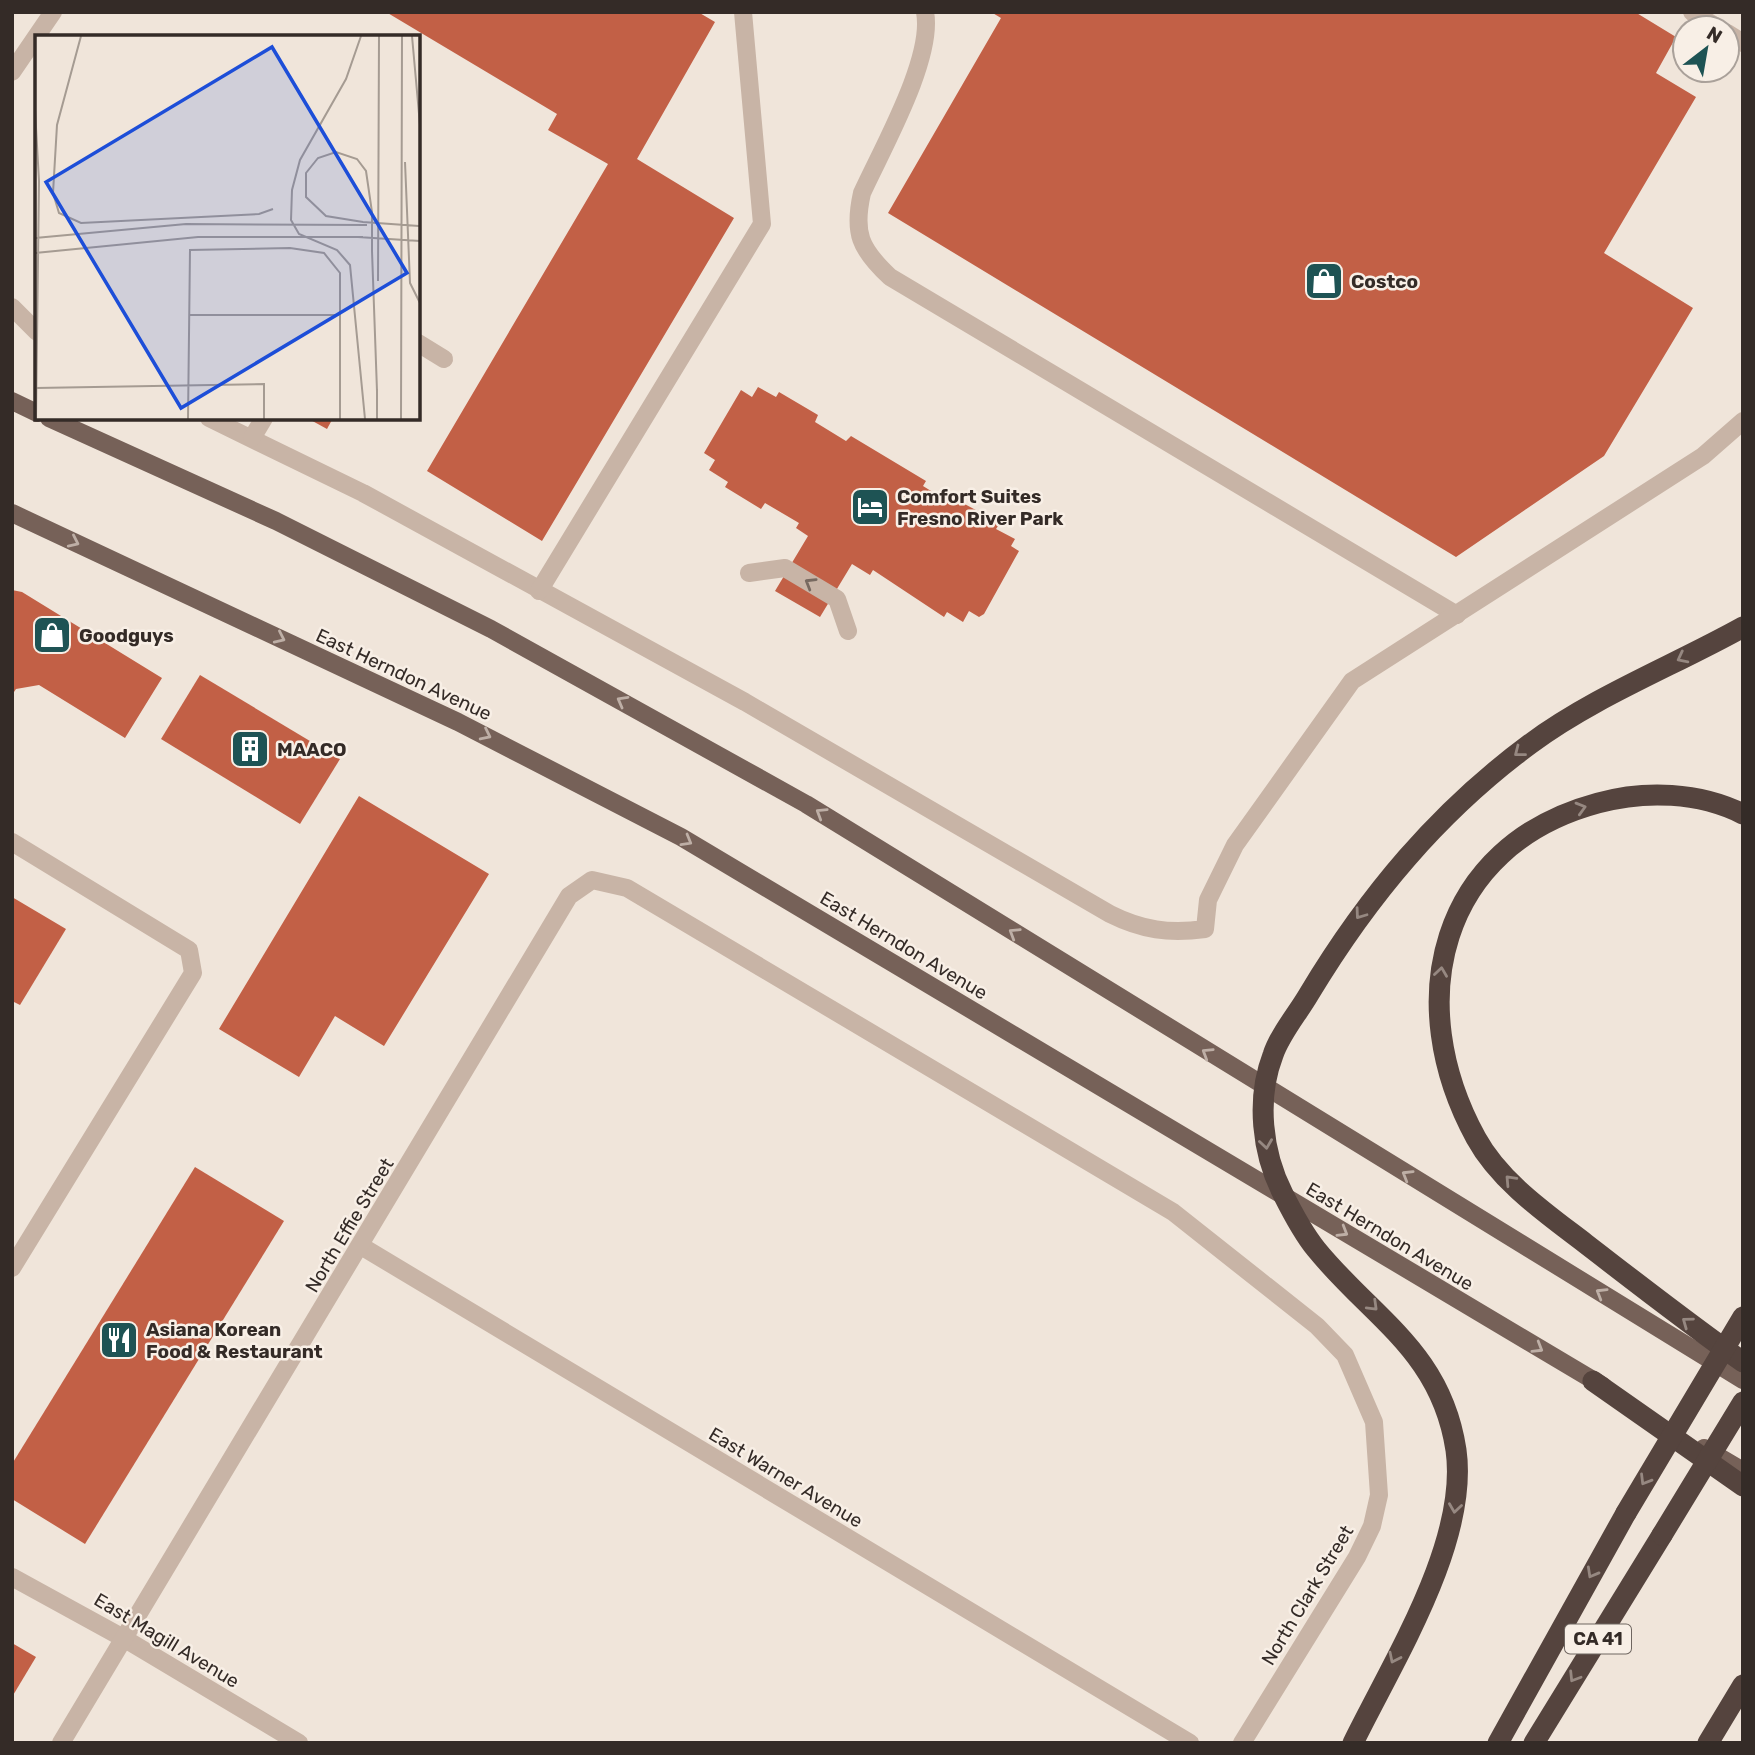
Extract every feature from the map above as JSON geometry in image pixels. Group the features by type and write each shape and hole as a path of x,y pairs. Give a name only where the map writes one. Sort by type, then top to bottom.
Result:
{"highway":[{"path":"1353,1743 1446,1548 1455,1512 1456,1450 1433,1382 1413,1350 1390,1322 1315,1248 1269,1166 1264,1132 1265,1089 1273,1054 1344,936 1380,888 1447,813 1531,743 1575,714 1743,627"},
{"path":"1743,814 1705,802 1642,793 1572,810 1520,839 1486,871 1461,906 1445,948 1439,1004 1440,1039 1446,1065 1462,1108 1484,1150 1513,1184 1566,1228 1743,1362"},
{"path":"1498,1743 1626,1513 1743,1317"},
{"path":"1593,1381 1743,1486"},
{"name":"CA 41","path":"1534,1743 1743,1402"},
{"path":"1708,1743 1743,1685"}],"main road":[{"path":"12,401 35,411"},
{"path":"53,420 276,521 491,629 807,804 1265,1089 1743,1380"},
{"name":"East Herndon Avenue","path":"12,513 458,722 658,824 1743,1471"}],"street":[{"path":"37,35 53,12"},
{"path":"540,591 762,224 743,12"},
{"path":"925,12 927,24 924,52 862,193 858,214 859,237 870,259 890,277 1457,615"},
{"path":"12,72 35,38"},
{"path":"12,307 35,330"},
{"path":"420,344 444,359"},
{"path":"213,420 363,493 745,702 1110,914 1154,931 1181,933 1205,929 1208,900 1235,845 1352,681 1703,456 1743,421"},
{"path":"252,438 263,420"},
{"path":"749,573 785,568 837,599 848,631"},
{"path":"12,842 189,950 193,974 12,1268"},
{"name":"North Effie Street","path":"61,1743 569,896 592,880"},
{"name":"North Clark Street","path":"592,880 627,888 1173,1212 1317,1326 1345,1355 1374,1422 1379,1495 1372,1526 1357,1557 1242,1743"},
{"name":"East Warner Avenue","path":"361,1246 1190,1743"},
{"name":"East Magill Avenue","path":"12,1577 125,1639 299,1743"}],"building":[{"path":"386,12 698,12 715,22 637,159 734,218 542,541 427,471 608,164 548,130 557,114"},
{"name":"Costco","path":"991,12 1635,12 1671,34 1671,46 1656,73 1696,97 1604,253 1693,308 1604,456 1456,557 888,213 1001,18"},
{"name":"Comfort Suites Fresno River Park","path":"758,387 776,397 779,392 818,415 815,422 846,441 851,436 926,481 923,486 952,504 959,501 1000,523 996,529 1015,539 1011,546 1019,551 984,614 979,617 969,611 963,622 947,612 944,617 873,570 870,575 852,564 820,617 775,591 808,536 796,528 799,523 765,503 761,509 725,487 728,482 709,470 715,460 704,453 741,390 752,397"},
{"path":"311,420 332,420 327,429"},
{"name":"Goodguys","path":"12,590 22,592 162,678 125,738 39,685 16,689 12,695"},
{"name":"MAACO","path":"200,675 340,759 300,824 161,739"},
{"name":"MAACO","path":"359,796 489,874 384,1046 335,1016 299,1077 219,1029"},
{"path":"12,897 66,929 20,1005 12,1001"},
{"path":"195,1167 284,1221 85,1544 12,1499 12,1464"},
{"path":"12,1643 36,1657 12,1697"}],"place":[{"name":"Costco","path":"1324,281"},
{"name":"Comfort Suites Fresno River Park","path":"870,507"},
{"name":"Goodguys","path":"52,635"},
{"name":"MAACO","path":"250,749"},
{"name":"Asiana Korean Food & Restaurant","path":"119,1340"}]}
